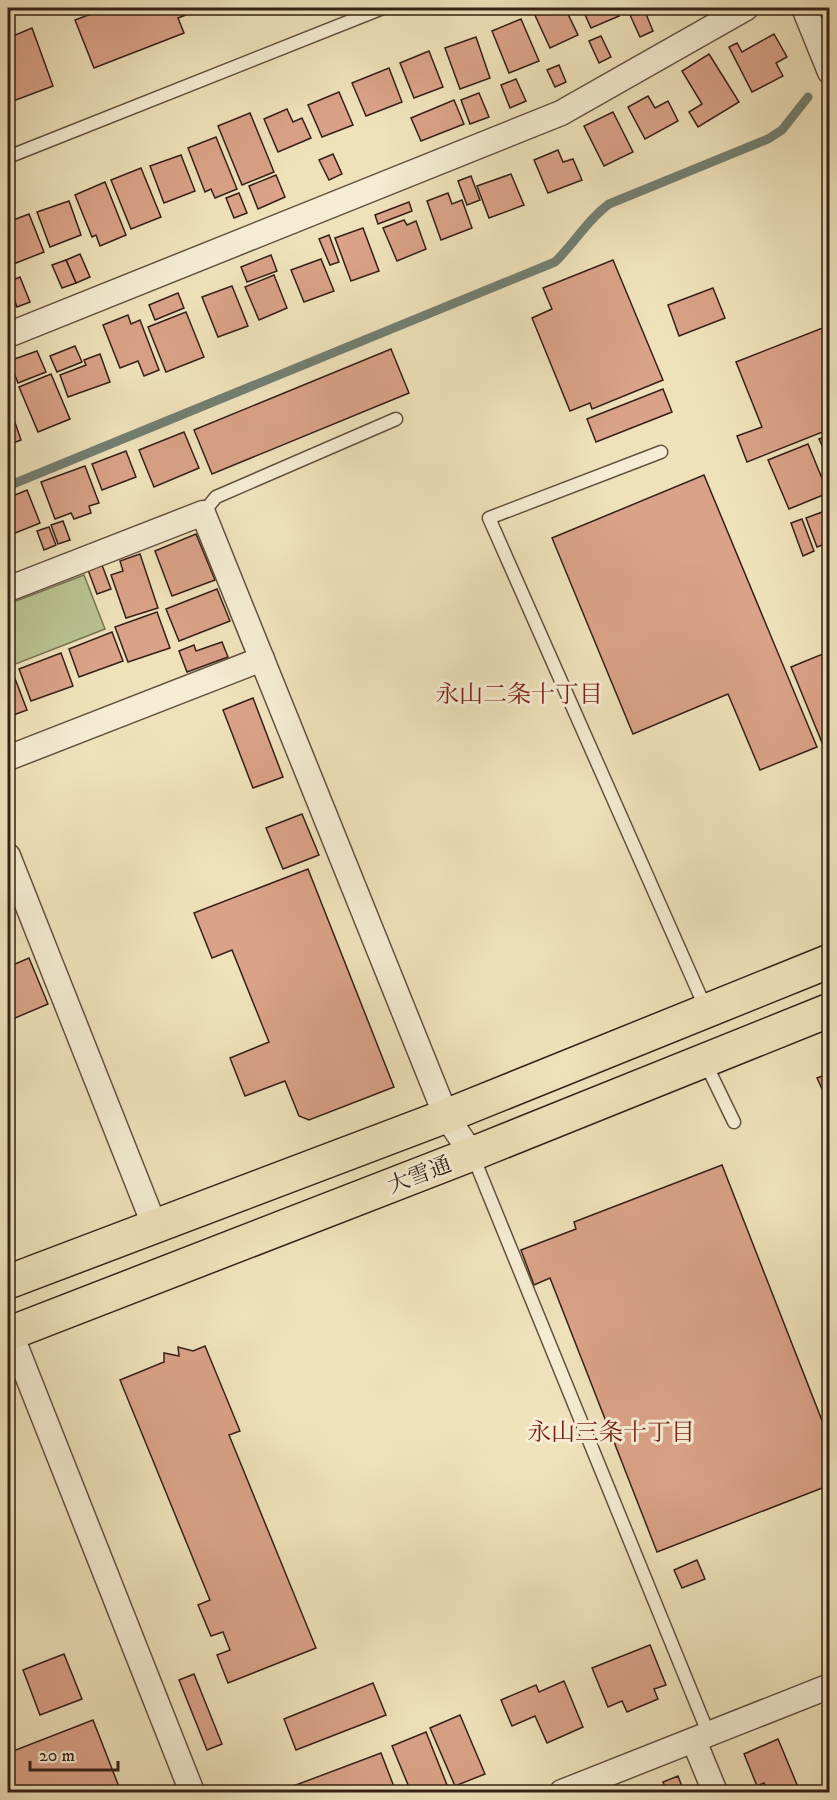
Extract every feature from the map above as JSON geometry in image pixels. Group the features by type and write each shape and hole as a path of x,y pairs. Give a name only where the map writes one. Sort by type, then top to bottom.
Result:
{"highway":[{"name":"大雪通","path":"8,1282 446,1116 830,961"},
{"name":"大雪通","path":"8,1332 472,1154 830,1010"}],"street":[{"path":"8,335 561,113 746,8"},
{"path":"804,8 830,72"},
{"path":"8,589 203,513 446,1116 472,1154"},
{"path":"8,758 262,660"},
{"path":"8,856 155,1227"},
{"path":"8,1332 192,1792"},
{"path":"563,1792 830,1686"},
{"path":"702,1738 715,1792"}],"lane":[{"path":"8,157 383,8"},
{"path":"203,513 216,497 396,420"},
{"path":"661,452 489,518 707,1011"},
{"path":"704,1060 734,1122"},
{"path":"472,1154 702,1738"}],"green space":[{"path":"84,575 105,629 8,667 8,604"}],"building":[{"path":"107,8 202,9 178,18 184,33 94,68 75,20"},
{"path":"540,8 556,8 559,13 566,10 578,35 550,48 533,11"},
{"path":"582,8 615,8 619,16 591,28"},
{"path":"644,9 653,31 640,37 630,15"},
{"path":"521,19 539,61 509,73 492,31"},
{"path":"32,28 53,86 8,103 8,38"},
{"path":"774,34 787,57 776,63 783,76 752,92 729,47 737,43 742,52"},
{"path":"601,36 611,57 599,63 589,41"},
{"path":"476,37 490,78 460,89 445,48"},
{"path":"429,51 443,87 414,98 400,63"},
{"path":"709,54 739,102 698,127 689,112 702,104 682,71"},
{"path":"559,65 566,82 555,87 547,70"},
{"path":"389,68 402,102 366,116 352,83"},
{"path":"516,79 526,101 510,108 501,85"},
{"path":"339,92 353,125 322,137 308,105"},
{"path":"479,93 489,117 470,124 461,100"},
{"path":"648,96 655,108 668,101 678,121 645,139 628,107"},
{"path":"454,100 464,124 421,141 411,118"},
{"path":"287,109 293,122 302,118 311,138 278,152 264,119"},
{"path":"613,112 633,152 604,166 584,126"},
{"path":"250,113 274,172 242,185 218,126"},
{"path":"216,137 237,189 215,198 211,189 205,192 188,148"},
{"path":"558,150 563,162 573,159 582,180 548,193 534,160"},
{"path":"333,154 342,174 329,180 319,160"},
{"path":"181,155 195,191 164,203 150,166"},
{"path":"141,168 161,217 131,229 111,180"},
{"path":"511,174 524,205 489,218 477,186"},
{"path":"276,175 285,197 258,209 249,186"},
{"path":"471,176 480,200 467,205 458,181"},
{"path":"105,182 126,235 100,246 96,235 92,237 75,195"},
{"path":"239,193 247,213 234,218 226,198"},
{"path":"448,193 452,204 462,200 472,228 441,240 427,201"},
{"path":"69,201 81,235 50,247 37,212"},
{"path":"409,202 412,211 378,224 375,215"},
{"path":"29,214 44,252 11,265 8,255 8,222"},
{"path":"404,220 407,225 416,221 426,249 397,261 383,228"},
{"path":"363,228 379,271 351,281 335,238"},
{"path":"329,235 339,262 330,265 319,239"},
{"path":"80,254 90,277 76,283 66,260"},
{"path":"271,255 277,271 247,282 241,267"},
{"path":"321,259 334,291 304,302 291,270"},
{"path":"66,260 76,283 62,288 52,265"},
{"path":"613,260 663,380 592,409 590,403 570,411 532,318 552,309 543,288"},
{"path":"274,275 287,308 259,320 245,287"},
{"path":"20,277 30,302 17,307 8,282"},
{"path":"232,286 248,326 218,337 202,297"},
{"path":"713,288 725,318 679,336 668,305"},
{"path":"178,293 184,308 155,320 149,305"},
{"path":"186,312 204,357 166,372 148,327"},
{"path":"128,315 131,324 140,320 159,370 144,376 138,361 120,368 103,325"},
{"path":"830,325 830,429 747,462 737,436 762,427 736,362"},
{"path":"75,346 82,362 57,372 50,356"},
{"path":"391,349 409,393 212,474 194,430"},
{"path":"37,351 46,372 18,383 9,361"},
{"path":"100,354 110,382 68,397 60,375 86,365 84,360"},
{"path":"51,374 70,419 38,432 19,387"},
{"path":"663,389 672,412 596,442 587,419"},
{"path":"8,402 21,440 8,445"},
{"path":"184,432 199,468 154,487 139,450"},
{"path":"830,435 830,463 819,439"},
{"path":"808,444 828,493 789,509 768,460"},
{"path":"126,451 136,477 102,490 92,464"},
{"path":"85,466 99,503 89,506 91,513 74,519 71,513 55,519 41,482"},
{"path":"704,475 817,747 760,770 728,694 633,734 552,538"},
{"path":"27,490 40,523 8,536 8,498"},
{"path":"825,511 830,523 830,542 817,547 806,518"},
{"path":"802,519 814,551 803,556 791,523"},
{"path":"63,521 70,540 58,544 51,525"},
{"path":"49,527 56,545 44,550 37,531"},
{"path":"196,534 215,580 172,596 155,551"},
{"path":"140,554 158,608 126,618 111,575 123,571 120,561"},
{"path":"102,565 111,589 97,594 88,570"},
{"path":"217,589 230,621 179,641 166,609"},
{"path":"157,612 170,648 128,662 115,627"},
{"path":"112,632 123,661 79,677 69,649"},
{"path":"222,642 228,657 187,672 179,651 194,645 196,651"},
{"path":"830,651 830,742 823,745 791,667"},
{"path":"61,653 73,686 31,701 19,669"},
{"path":"14,676 27,710 8,717 8,679"},
{"path":"253,698 283,777 253,788 223,710"},
{"path":"302,814 319,855 283,869 266,828"},
{"path":"308,869 394,1087 309,1120 299,1116 285,1081 245,1096 230,1058 269,1042 232,950 212,958 194,913"},
{"path":"29,958 48,1004 8,1021 8,967"},
{"path":"830,1073 830,1102 828,1102 817,1078"},
{"path":"722,1165 830,1441 830,1485 657,1552 550,1278 534,1285 521,1250 576,1229 574,1222"},
{"path":"205,1346 240,1431 229,1435 316,1648 228,1683 217,1655 230,1650 223,1632 211,1636 198,1605 210,1600 120,1380 164,1362 164,1353 179,1356 178,1347 193,1351"},
{"path":"697,1560 705,1579 682,1588 674,1570"},
{"path":"650,1645 666,1685 654,1689 658,1699 627,1712 622,1701 608,1707 592,1668"},
{"path":"64,1654 82,1699 40,1715 23,1670"},
{"path":"194,1674 222,1744 207,1750 179,1680"},
{"path":"564,1681 583,1727 547,1743 535,1716 512,1726 501,1700 536,1685 539,1692"},
{"path":"373,1683 386,1715 296,1750 284,1719"},
{"path":"460,1715 485,1774 455,1786 430,1728"},
{"path":"93,1720 121,1792 8,1792 8,1753"},
{"path":"426,1732 447,1785 428,1792 411,1792 392,1746"},
{"path":"778,1739 798,1787 785,1792 768,1792 764,1783 757,1786 744,1754"},
{"path":"381,1753 396,1792 290,1792 288,1788"},
{"path":"678,1776 684,1792 650,1792 665,1787 663,1782"},
{"path":"276,1787 278,1792 261,1792"}],"waterway":[{"path":"8,486 555,262 594,217 609,204 768,139 782,130 808,97"}],"district":[{"name":"永山二条十丁目","path":"519,694"},
{"name":"永山三条十丁目","path":"611,1432"}]}
